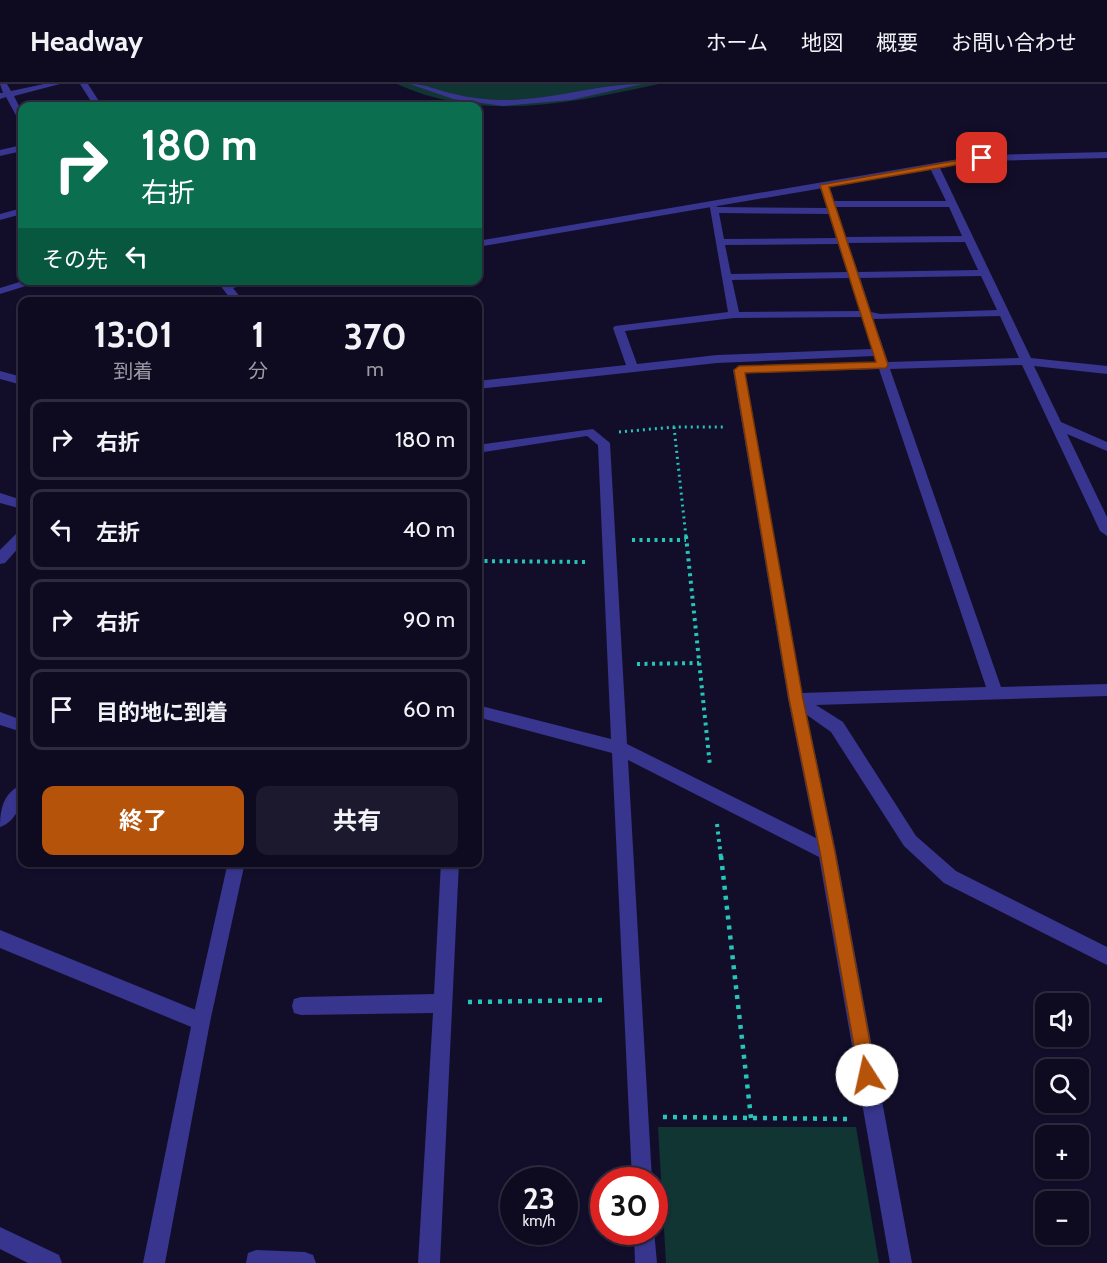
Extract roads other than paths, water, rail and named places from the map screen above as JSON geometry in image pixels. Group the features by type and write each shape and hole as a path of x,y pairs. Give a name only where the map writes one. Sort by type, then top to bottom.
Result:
{"street":[{"path":"3,84 4,95 18,114"},
{"path":"4,95 56,84"},
{"path":"84,84 95,102"},
{"path":"414,84 458,98 497,102 553,100 638,84"},
{"path":"0,153 18,149"},
{"path":"482,243 713,207 934,166 1019,156 1107,155"},
{"path":"934,166 1107,531"},
{"path":"824,185 880,359 996,694"},
{"path":"713,207 832,208 952,204"},
{"path":"713,207 734,315"},
{"path":"0,217 18,212"},
{"path":"720,242 968,239"},
{"path":"726,277 984,273"},
{"path":"0,291 22,285"},
{"path":"225,285 235,297"},
{"path":"633,368 619,328 734,315 866,314 880,317 1002,313"},
{"path":"482,384 717,358 1025,362 1107,370"},
{"path":"880,359 739,370 796,699 827,852 901,1263"},
{"path":"0,375 18,380"},
{"path":"1055,424 1107,447"},
{"path":"482,448 589,432 604,443 641,1167"},
{"path":"0,498 18,504"},
{"path":"0,559 18,540"},
{"path":"796,699 1107,690"},
{"path":"796,699 837,727 910,841 950,877 1107,956"},
{"path":"482,712 620,748 827,852"},
{"path":"0,718 18,725"},
{"path":"0,820 18,797"},
{"path":"154,1263 201,1022 236,867"},
{"path":"429,1263 450,867"},
{"path":"0,939 201,1022"},
{"path":"301,1006 443,1003"},
{"path":"0,1238 51,1263"},
{"path":"645,1245 646,1263"},
{"path":"256,1261 305,1263"}]}
